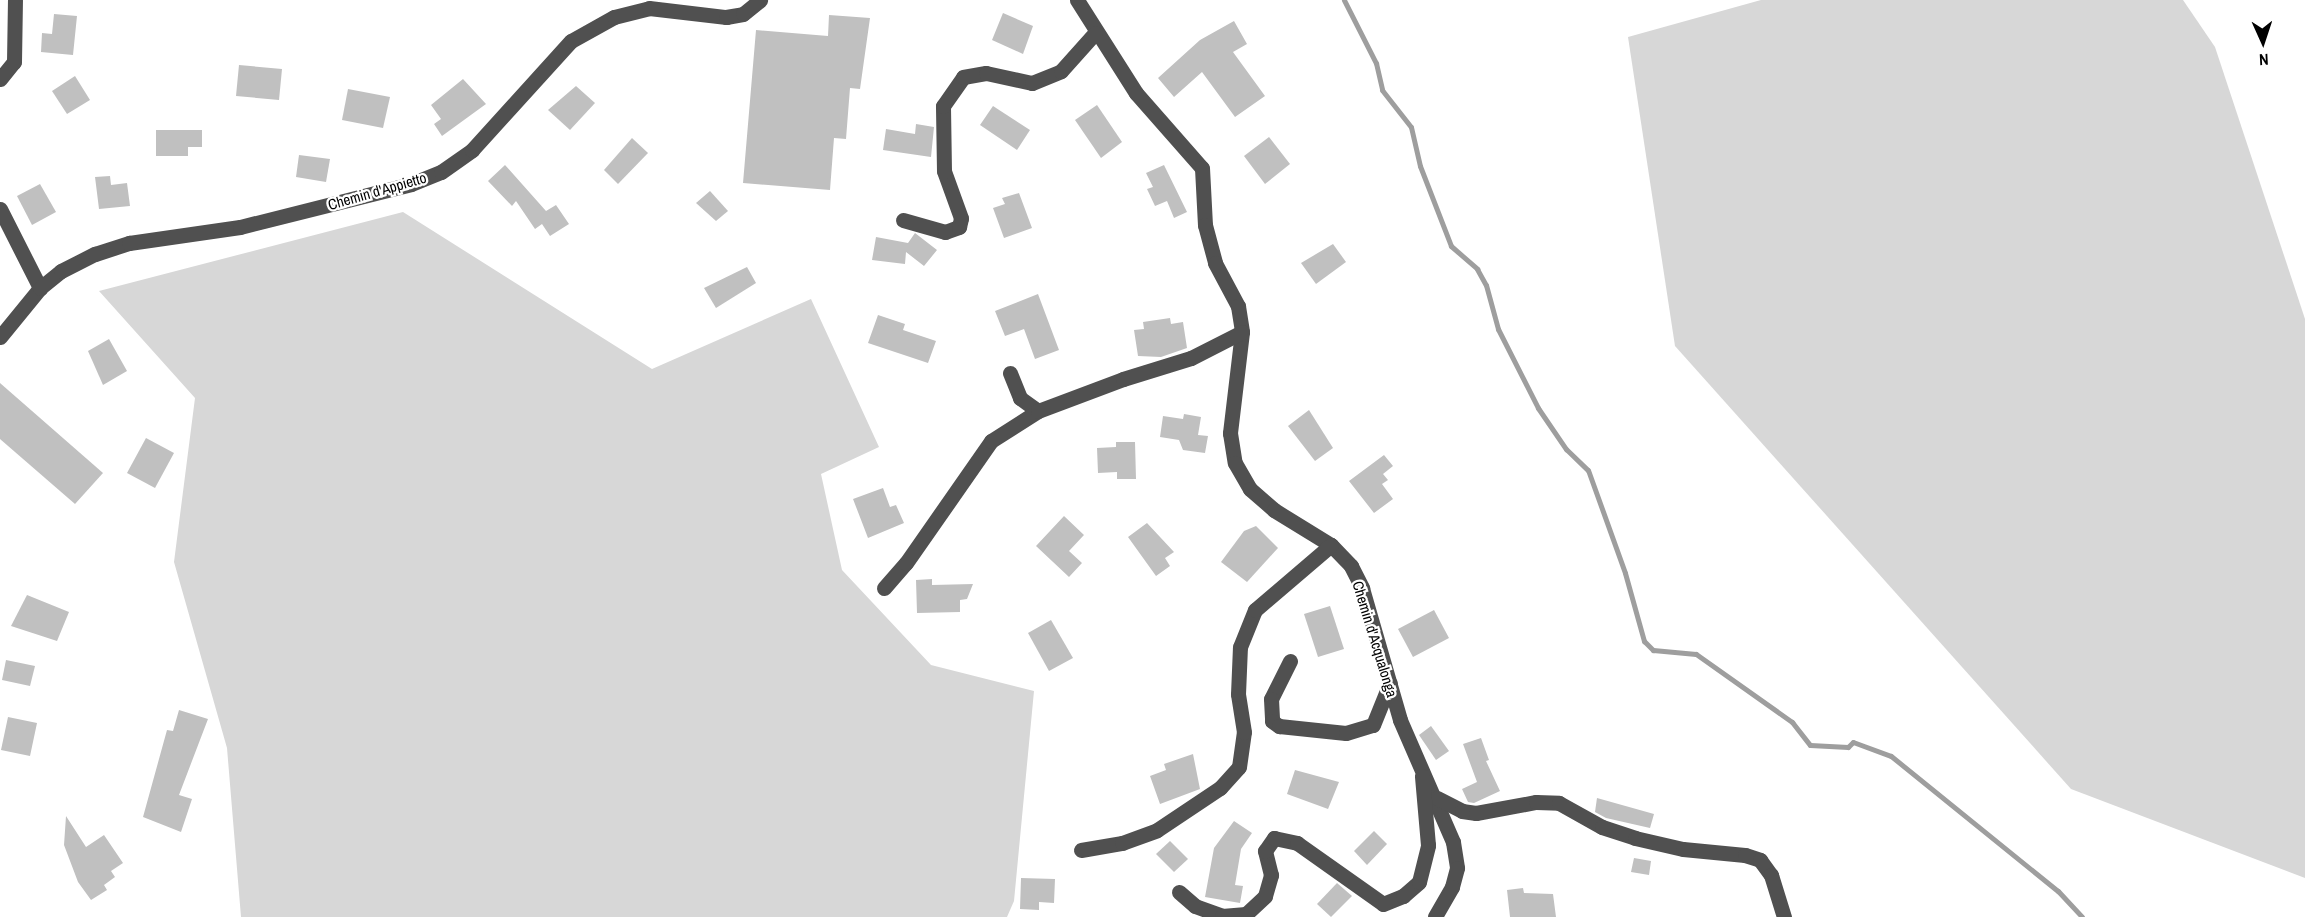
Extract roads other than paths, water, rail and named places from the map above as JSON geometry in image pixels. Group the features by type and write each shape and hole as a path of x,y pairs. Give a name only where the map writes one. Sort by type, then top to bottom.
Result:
{"street":[{"path":"0,79 14,62 15,0"},
{"name":"Chemin d'Appietto","path":"0,338 40,288 61,271 129,243 240,227 411,184 441,172 472,150 583,33 614,17 649,8 726,17 743,14 760,0"},
{"name":"Chemin d'Acqualonga","path":"1077,0 1095,33 1136,93 1202,168 1205,225 1215,263 1238,306 1242,332 1230,433 1235,463 1250,489 1274,510 1331,545 1351,566 1362,588 1390,683 1421,773 1437,798 1453,842 1457,868 1452,887 1435,917"},
{"path":"903,220 945,232 959,227 961,218 944,171 943,106 963,77 986,73 1032,83 1061,71 1095,33"},
{"path":"0,209 40,288"},
{"path":"884,588 991,441 1038,411 1191,358 1242,332"},
{"path":"1010,373 1020,398 1038,411"},
{"path":"1082,850 1122,843 1157,830 1220,788 1239,767 1244,732 1238,694 1240,647 1255,610 1331,545"},
{"path":"1290,661 1271,699 1272,721 1279,726 1346,733 1373,725 1390,683"},
{"path":"1179,892 1195,906 1222,916 1246,914 1265,896 1270,875 1265,851 1274,838 1297,843 1383,904 1403,896 1419,882 1428,845 1421,773"},
{"path":"1437,798 1462,811 1476,813 1536,802 1559,804 1602,827 1635,838 1683,849 1752,857 1771,875 1784,917"}],"waterway":[{"path":"1344,0 1376,63 1382,90 1411,127 1420,166 1451,246 1477,269 1486,285 1498,329 1538,408 1566,449 1588,470 1625,573 1644,641 1653,650 1696,654 1792,722 1810,745 1848,747 1853,742 1891,756 2058,891 2082,917"}]}
